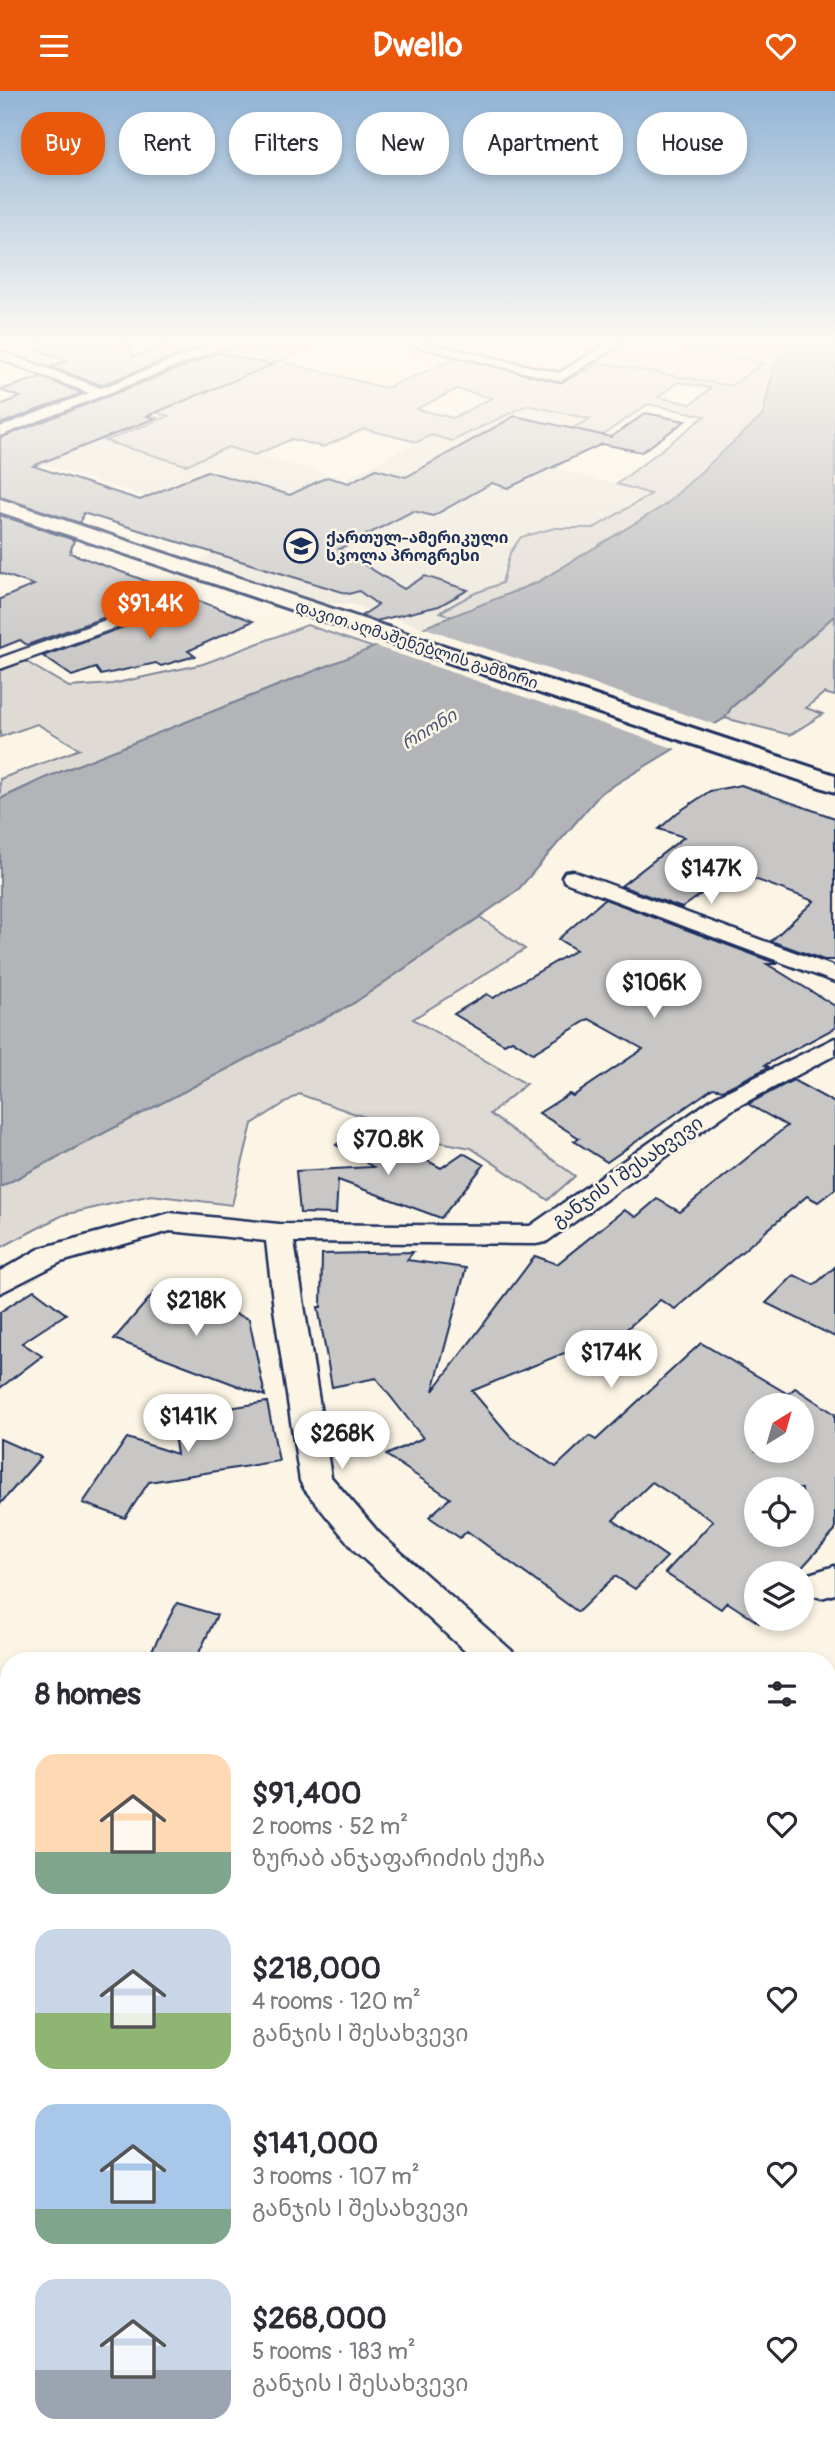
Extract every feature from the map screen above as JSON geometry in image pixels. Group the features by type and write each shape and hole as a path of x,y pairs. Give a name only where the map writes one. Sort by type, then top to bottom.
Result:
{"main road":[{"name":"დავით აღმაშენებლის გამზირი","path":"0,505 835,784"}],"street":[{"path":"0,664 181,598"},
{"path":"573,877 835,975"},
{"name":"განჯის I შესახვევი","path":"0,1283 51,1255 170,1222 279,1233 536,1235 724,1103 835,1045"},
{"path":"279,1233 288,1309 316,1481 368,1542 490,1652"}],"shaded area":[{"path":"7,453 146,453 186,465 214,453 250,453 345,479 396,453 528,453 517,459 652,493 594,528 555,528 510,553 502,583 473,594 441,612 452,617 425,628 348,603 326,604 199,560 259,532"},
{"path":"146,453 214,453 186,465"},
{"path":"525,453 577,453 555,468 516,458"},
{"path":"657,453 722,453 665,505 538,582 452,617 440,612 473,594 502,583 510,553 521,537 555,528 594,528 651,494 617,484"},
{"path":"835,615 835,696 824,693 806,708 823,714 790,735 725,718 731,708"},
{"path":"307,625 374,648 45,778 0,799 0,779 80,749 37,724 0,737 0,663 18,657 69,687 112,684 203,664"},
{"path":"480,917 525,949 413,1019 526,1084 490,1114 575,1176 548,1200 471,1148 430,1140 299,1094 252,1124 232,1205 151,1195 63,1215 0,1248 0,1187 354,1003"}],"water":[{"name":"რიონი","path":"722,453 835,453 835,615 731,708 725,718 601,793 517,891 354,1003 0,1187 0,799 45,778 538,582 665,505"}],"pier":[{"path":"419,626 720,726 679,750 372,645"}],"building":[{"path":"0,453 66,453 33,466 140,500 207,471 290,495 327,477 349,483 376,469 406,477 449,453 583,453 508,488 492,483 433,516 413,511 339,549 404,589 425,576 468,590 439,606 376,621 361,616 378,605 359,591 349,594 83,513 80,523 0,497"},
{"path":"0,515 74,540 70,553 176,592 27,645 20,640 0,648 0,599 34,585 0,573"},
{"path":"191,598 253,621 188,651 195,656 161,666 156,663 101,675 96,668 72,676 43,656 188,604"},
{"path":"741,785 835,818 835,960 824,960 771,941 814,901 733,871 682,908 621,886 684,837 659,829 677,813 710,791"},
{"path":"605,899 778,964 767,964 835,1006 835,1028 765,1065 769,1067 723,1090 713,1088 607,1162 574,1141 579,1138 539,1113 569,1094 573,1096 643,1049 589,1019 533,1053 512,1040 504,1044 454,1014 487,994 493,998 576,950 558,939"},
{"path":"793,1080 835,1103 835,1189 818,1202 807,1196 675,1309 660,1300 584,1366 564,1353 472,1391 511,1437 556,1467 589,1436 596,1440 701,1343 786,1393 744,1393 744,1463 814,1463 814,1400 835,1414 835,1531 808,1561 744,1561 744,1613 727,1602 721,1609 665,1573 713,1521 652,1482 613,1520 667,1557 635,1589 615,1576 578,1612 467,1531 460,1538 429,1517 450,1498 386,1455 423,1438 376,1378 332,1387 318,1307 321,1307 322,1254 413,1252 407,1260 466,1268 433,1391 535,1256 557,1264 624,1210 636,1217 657,1199 680,1212 787,1126 748,1104"},
{"path":"361,1126 441,1168 463,1153 484,1165 441,1218 338,1180 336,1214 300,1213 296,1171 373,1167 336,1145"},
{"path":"835,1267 835,1337 766,1303 794,1275 814,1285"},
{"path":"160,1286 249,1319 265,1396 114,1339"},
{"path":"34,1290 66,1314 22,1343 42,1356 0,1388 0,1312"},
{"path":"795,1388 803,1393 789,1393"},
{"path":"267,1402 279,1461 149,1482 125,1518 83,1503 127,1438 177,1454 171,1417"},
{"path":"0,1439 41,1457 0,1504"},
{"path":"177,1603 217,1615 199,1652 151,1652"}],"place":[{"name":"ქართულ-ამერიკული სკოლა პროგრესი","path":"301,546"}]}
